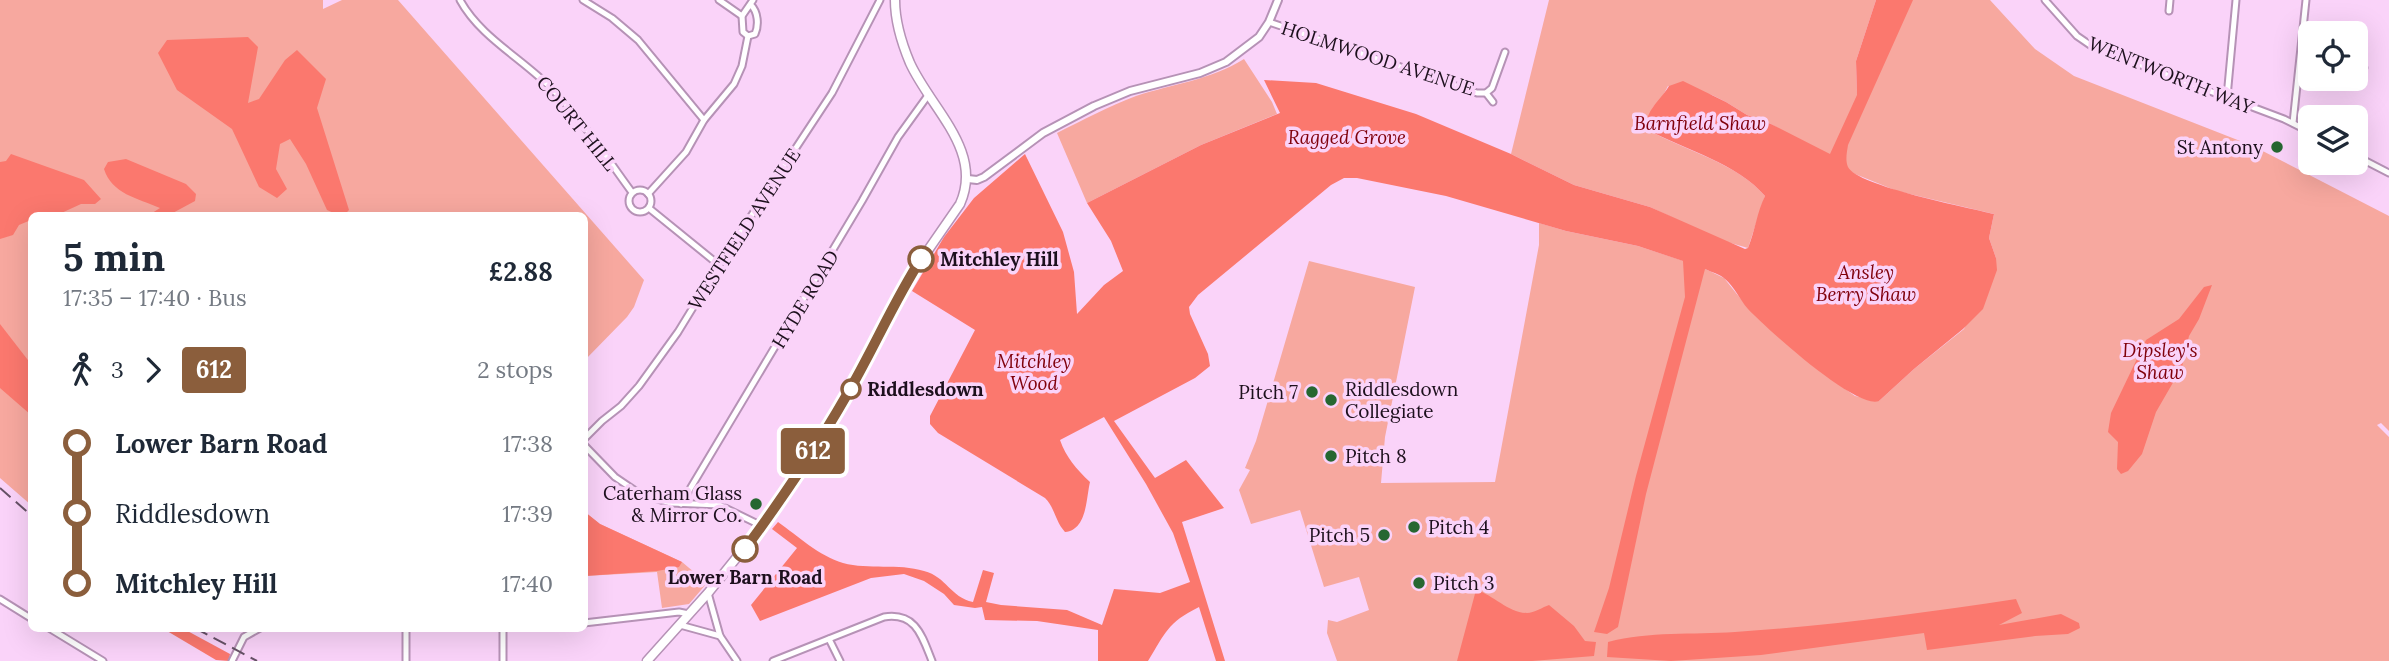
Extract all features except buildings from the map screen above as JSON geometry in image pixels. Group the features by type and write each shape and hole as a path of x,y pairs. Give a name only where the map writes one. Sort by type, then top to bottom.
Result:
{"main road":[{"path":"647,661 708,593 762,526 816,447 854,383 906,282 960,204 966,191 967,164 910,63 900,31 895,0"}],"street":[{"name":"COURT HILL","path":"460,0 480,27 533,70 558,95 631,191 629,199 634,209 642,213 650,209 719,265"},
{"path":"583,0 612,18 632,35 664,69 704,120"},
{"path":"719,0 742,16"},
{"name":"WESTFIELD AVENUE","path":"588,437 639,386 678,332 832,93 880,0"},
{"path":"968,178 977,180 984,177 1043,133 1094,106 1130,91 1199,73 1226,62 1251,45 1269,22 1278,0"},
{"name":"WENTWORTH WAY","path":"2045,0 2077,36 2093,47 2298,126"},
{"path":"2169,11 2170,0"},
{"path":"2227,97 2236,0"},
{"path":"2304,21 2306,0"},
{"path":"752,3 757,26 755,34 748,36 743,32 742,16 746,7 752,3"},
{"name":"HOLMWOOD AVENUE","path":"1269,22 1477,93 1486,93 1492,88 1505,51"},
{"path":"648,194 686,152 704,120 737,79 748,36"},
{"path":"2293,123 2298,81"},
{"name":"HOLMWOOD AVENUE","path":"1486,93 1493,102"},
{"name":"HYDE ROAD","path":"681,504 898,137 929,94"},
{"path":"2368,162 2389,173"},
{"path":"631,191 638,189 648,194 651,200 650,209"},
{"path":"588,446 625,485 655,499 681,504 719,505 762,526"},
{"path":"708,593 720,636 737,661"},
{"path":"0,599 28,616"},
{"path":"588,623 679,612 690,614"},
{"path":"772,661 884,617 903,617 917,628 932,661"},
{"path":"680,625 720,636"},
{"path":"56,632 103,661"},
{"path":"232,661 244,638 254,632"},
{"path":"406,632 407,661"},
{"path":"503,632 503,661"},
{"path":"830,639 839,661"}],"green space":[{"path":"0,0 323,0 323,9 342,0 398,0 584,212 28,212 28,502 0,478"},
{"path":"1549,0 1876,0 1856,61 1857,94 1900,0 1990,0 2035,49 2074,76 2253,146 2298,169 2298,175 2309,175 2389,216 2389,431 2381,423 2377,425 2389,437 2389,661 1337,661 1327,633 1328,620 1337,622 1369,610 1359,577 1324,587 1300,510 1251,524 1239,490 1250,470 1245,468 1256,441 1309,261 1415,287 1385,437 1381,483 1495,482 1539,245 1539,223 1638,246 1699,266 1724,278 1748,308 1813,366 1855,396 1879,401 1964,329 1996,258 1989,238 1994,214 1897,191 1855,174 1771,124 1747,115 1712,95 1668,86 1660,101 1653,107 1648,130 1726,166 1765,196 1748,248 1720,240 1650,207 1574,185 1511,154"},
{"path":"1876,0 1913,0 1848,145 1848,167 1871,182 1892,189 1994,214 1989,238 1997,270 1983,309 1879,401 1868,400 1851,393 1812,366 1748,309 1728,282 1705,269 1646,494 1618,627 1607,634 1594,632 1609,588 1636,476 1685,297 1683,261 1638,246 1566,231 1446,196 1357,178 1344,178 1331,185 1198,295 1189,307 1190,314 1208,354 1210,366 1195,378 1114,421 1155,478 1186,460 1224,508 1182,522 1225,661 1216,661 1199,607 1174,623 1148,661 1098,661 1098,630 1037,621 985,620 982,607 954,605 944,594 924,581 904,574 871,578 760,621 751,605 797,548 772,529 778,522 817,551 843,563 924,571 938,578 959,596 973,602 983,570 994,573 986,602 1067,610 1102,625 1114,589 1160,593 1190,582 1173,533 1104,417 1060,440 1072,462 1090,482 1082,520 1078,526 1065,532 1045,498 938,433 930,424 930,416 975,330 912,291 944,237 974,198 1025,154 1063,232 1074,272 1077,314 1104,285 1123,271 1111,241 1087,203 1201,145 1280,113 1264,80 1316,83 1416,114 1511,154 1574,185 1650,207 1745,249 1748,248 1765,196 1726,166 1648,130 1650,112 1669,86 1683,81 1830,154 1857,95 1856,61"},
{"path":"248,37 258,47 248,103 259,99 285,60 297,50 326,79 317,108 349,210 327,210 306,164 290,139 280,144 276,169 287,189 277,198 259,187 232,129 177,90 158,53 167,40"},
{"path":"1244,59 1277,114 1201,145 1087,203 1057,133 1126,100 1205,77"},
{"path":"11,154 84,180 101,199 95,204 81,204 64,212 28,212 28,221 19,225 13,235 0,239 0,162 6,161"},
{"path":"126,159 186,184 196,194 195,201 175,212 154,212 160,208 134,198 113,184 104,169 108,162"},
{"path":"588,216 644,280 634,307 588,357"},
{"name":"Dipsley's Shaw","path":"2212,285 2199,319 2189,336 2182,367 2156,412 2142,454 2128,471 2121,474 2117,469 2118,442 2108,432 2111,413 2146,340 2179,319 2204,287"},
{"path":"0,324 28,360 28,412 0,388"},
{"path":"588,514 600,524 682,562 707,583 689,604 662,608 657,572 588,576"},
{"path":"588,514 600,524 682,562 679,567 588,576"},
{"path":"1476,590 1520,612 1533,612 1549,605 1574,626 1585,641 1596,642 1594,656 1532,661 1457,661"},
{"path":"2016,599 2022,613 1999,625 2061,614 2079,623 2080,628 2068,634 1927,650 1924,633 1761,655 1671,661 1607,657 1608,642 1640,636 1805,626"},
{"path":"169,632 189,632 230,654 229,661 216,660"}],"railway":[{"path":"0,488 28,512"},
{"path":"203,632 257,661"}],"bus line":[{"name":"612","path":"745,549 830,424 921,259"}],"place":[{"name":"St Antony","path":"2277,147"},
{"name":"Mitchley Hill","path":"921,259"},
{"name":"Riddlesdown","path":"851,389"},
{"name":"Pitch 7","path":"1312,392"},
{"name":"Riddlesdown Collegiate","path":"1331,400"},
{"name":"Pitch 8","path":"1331,456"},
{"name":"Caterham Glass & Mirror Co.","path":"756,504"},
{"name":"Pitch 4","path":"1414,527"},
{"name":"Pitch 5","path":"1384,535"},
{"name":"Lower Barn Road","path":"745,549"},
{"name":"Pitch 3","path":"1419,583"}],"park label":[{"name":"Barnfield Shaw","path":"1700,123"},
{"name":"Ragged Grove","path":"1347,137"},
{"name":"Ansley Berry Shaw","path":"1866,283"},
{"name":"Mitchley Wood","path":"1034,372"}]}
